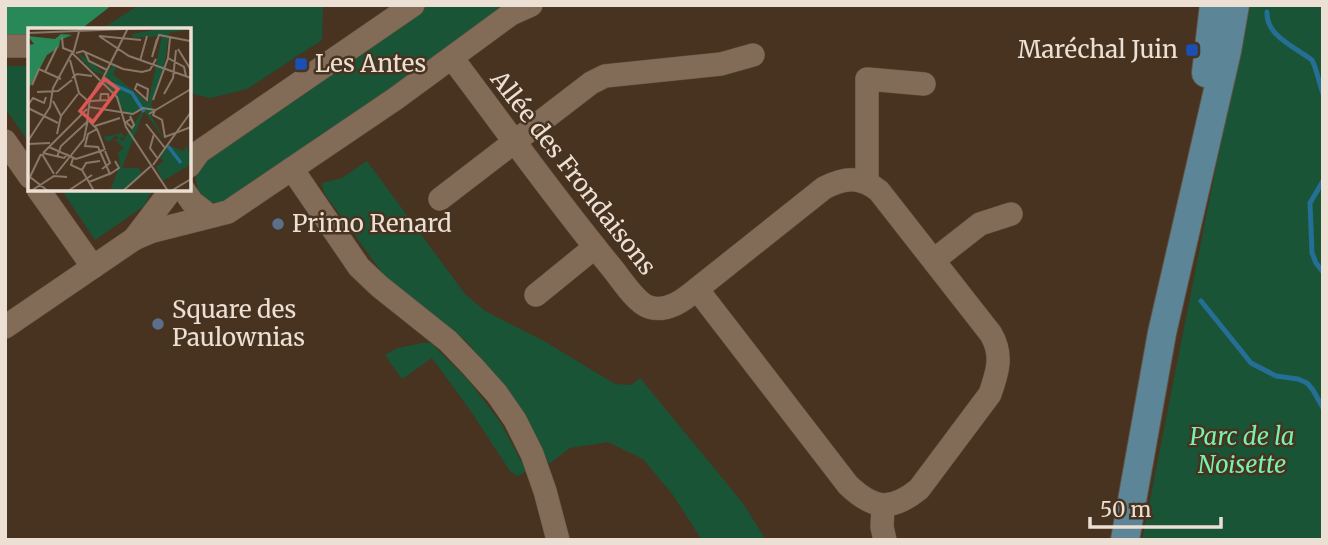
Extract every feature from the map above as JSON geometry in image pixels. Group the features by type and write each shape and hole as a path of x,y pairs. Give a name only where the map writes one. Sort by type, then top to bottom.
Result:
{"main road":[{"path":"1186,228 1214,5"},
{"path":"1125,540 1162,333 1227,51 1235,5"},
{"path":"1227,51 1244,5"}],"street":[{"path":"192,153 413,5"},
{"path":"5,327 134,239 153,231 228,212 395,99 518,8"},
{"path":"5,46 28,46"},
{"path":"440,199 591,83 605,76 721,64 753,55"},
{"name":"Allée des Frondaisons","path":"452,58 595,247 638,299 648,307 663,309 675,305 824,188 836,182 867,181"},
{"path":"697,289 859,496 870,503 883,506 909,498 919,489 989,394 998,366 999,352 991,334 934,260 879,191 867,181 867,79 924,84"},
{"path":"5,141 28,174"},
{"path":"292,169 359,267 448,341 474,366 497,394 532,454 558,540"},
{"path":"39,191 93,267"},
{"path":"134,239 170,191"},
{"path":"184,191 192,202 210,216"},
{"path":"934,260 980,223 1012,214"},
{"path":"536,295 595,247"},
{"path":"883,506 882,527 885,540"}],"green space":[{"path":"5,5 112,5 83,28 28,28 28,34 5,34"},
{"path":"139,5 323,5 322,40 247,89 210,98 191,93 191,28 103,28"},
{"path":"424,5 502,5 499,17 221,203 209,202 198,190 195,172 205,159"},
{"name":"Parc de la Noisette","path":"1248,5 1323,5 1323,540 1142,540"},
{"path":"5,66 28,66 28,141 5,108"},
{"path":"367,161 465,294 485,311 544,341 615,384 631,385 640,378 742,502 766,540 702,540 673,495 643,459 608,442 570,448 549,464 533,431 507,389 466,341 386,278 324,193 322,183 342,178"},
{"path":"62,191 152,191 144,206 95,240"},
{"path":"431,343 468,380 499,420 526,470 522,474 517,476 510,471 432,358 402,379 385,355 398,348"}],"waterway":[{"path":"1267,12 1271,28 1276,34 1312,60 1323,94"},
{"path":"1323,181 1310,203 1312,253 1323,272"},
{"path":"1201,301 1251,363 1276,376 1307,383 1323,408"}],"place":[{"name":"Maréchal Juin","path":"1192,50"},
{"name":"Les Antes","path":"301,64"},
{"name":"Primo Renard","path":"278,224"},
{"name":"Square des Paulownias","path":"158,324"}]}
